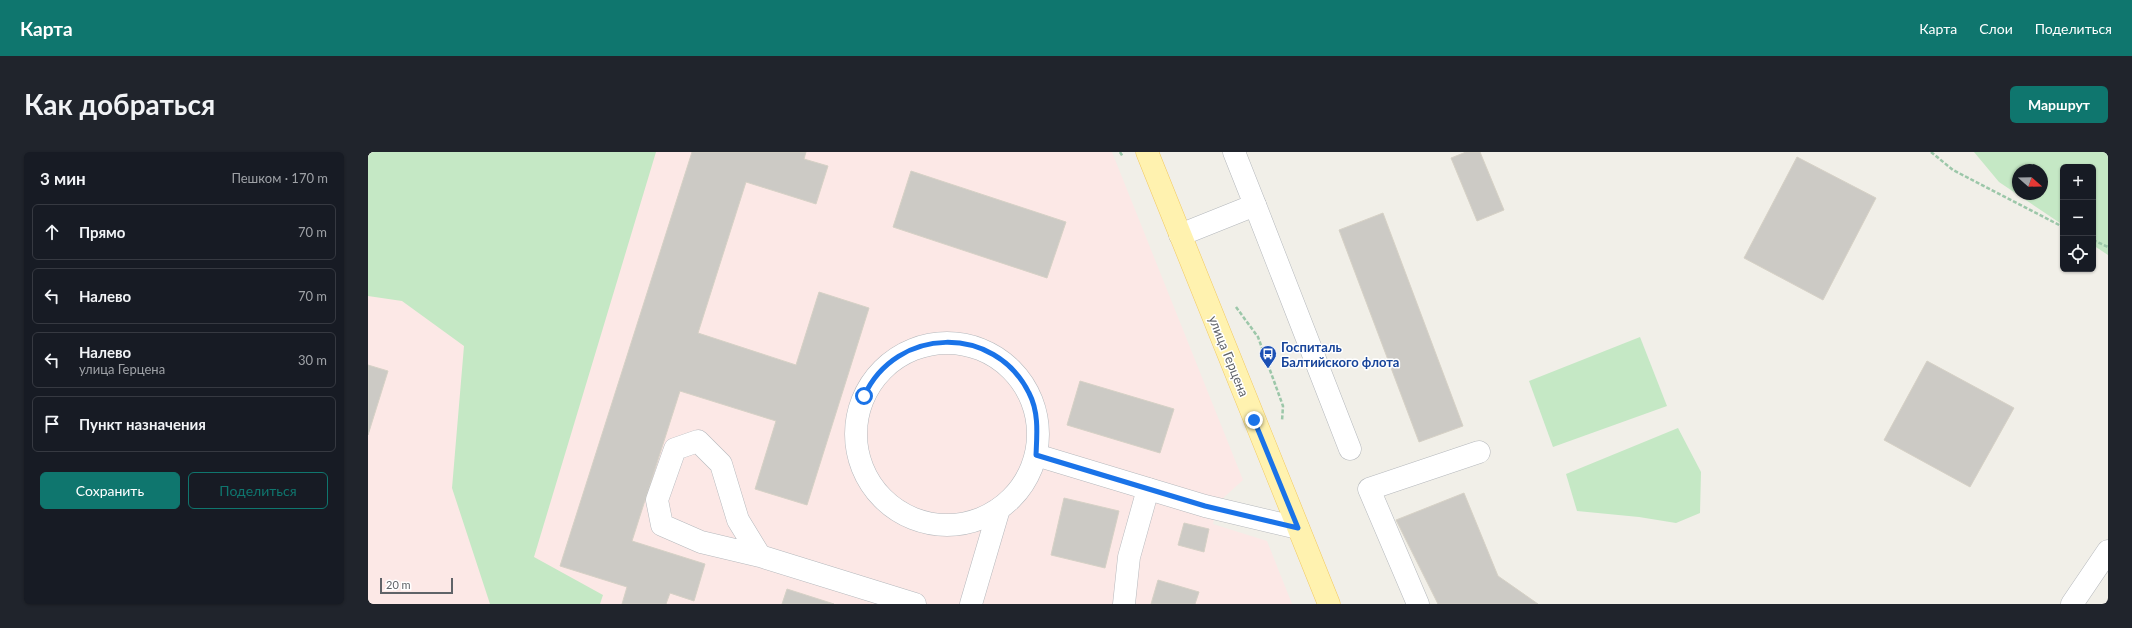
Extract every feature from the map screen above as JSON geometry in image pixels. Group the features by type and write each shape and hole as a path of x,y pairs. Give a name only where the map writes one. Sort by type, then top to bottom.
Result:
{"main road":[{"name":"улица Герцена","path":"1147,152 1329,604"}],"lane":[{"path":"1234,152 1350,449"},
{"path":"1180,235 1255,205"},
{"path":"954,342 984,349 1011,367 1030,393 1038,424 1036,455 1028,476 1016,495 999,509 970,523 938,525 908,517 882,499 863,473 855,442 857,410 871,381 893,358 922,344 954,342"},
{"path":"760,556 738,520 721,464 698,441 675,449 657,500 662,525 702,542 760,556 915,604"},
{"path":"1418,604 1369,489 1479,452"},
{"path":"1036,455 1205,506 1298,528"},
{"path":"1124,604 1129,557 1148,489"},
{"path":"971,604 999,509"},
{"path":"2072,604 2108,551"}],"path":[{"path":"1931,152 1953,170 2060,225"},
{"path":"2096,241 2108,247"},
{"path":"1258,338 1283,406"}],"shaded area":[{"path":"368,152 1112,152 1243,480 1221,500 1216,508 1213,524 1267,541 1292,604 368,604"}],"green space":[{"path":"368,152 656,152 534,557 603,595 600,604 490,604 452,488 464,346 402,301 368,296"},
{"path":"1974,152 2108,152 2108,255 2096,247 2096,164 2060,164 2060,223 2026,200 2048,200 2048,164 2012,164 2012,191 1999,182"},
{"path":"1640,337 1667,406 1553,447 1529,381"},
{"path":"1678,428 1701,472 1700,513 1676,523 1639,517 1577,511 1566,474"}],"building":[{"path":"692,152 806,152 804,159 828,166 816,204 746,182 698,333 796,365 819,292 869,308 807,505 755,489 776,421 680,391 632,541 705,564 694,601 670,593 666,604 622,604 627,587 560,566"},
{"path":"1466,152 1480,152 1504,210 1477,221 1451,158"},
{"path":"1797,157 1876,198 1823,300 1744,258"},
{"path":"911,171 1066,222 1047,278 893,227"},
{"path":"1383,213 1463,426 1419,442 1339,230"},
{"path":"1927,361 2014,408 1970,487 1884,440"},
{"path":"368,365 388,371 368,435"},
{"path":"1080,381 1174,409 1160,453 1067,425"},
{"path":"1464,493 1498,576 1538,604 1438,604 1396,520"},
{"path":"1064,498 1119,511 1105,568 1051,555"},
{"path":"1184,523 1209,529 1204,552 1178,545"},
{"path":"1158,580 1199,592 1195,604 1151,604"},
{"path":"787,589 834,604 782,604"}],"place":[{"name":"Госпиталь Балтийского флота","path":"1268,369"}],"route":[{"path":"864,396 871,381 893,358 922,344 954,342 984,349 1011,367 1030,393 1038,424 1036,455 1205,506 1298,528 1254,420"}]}
